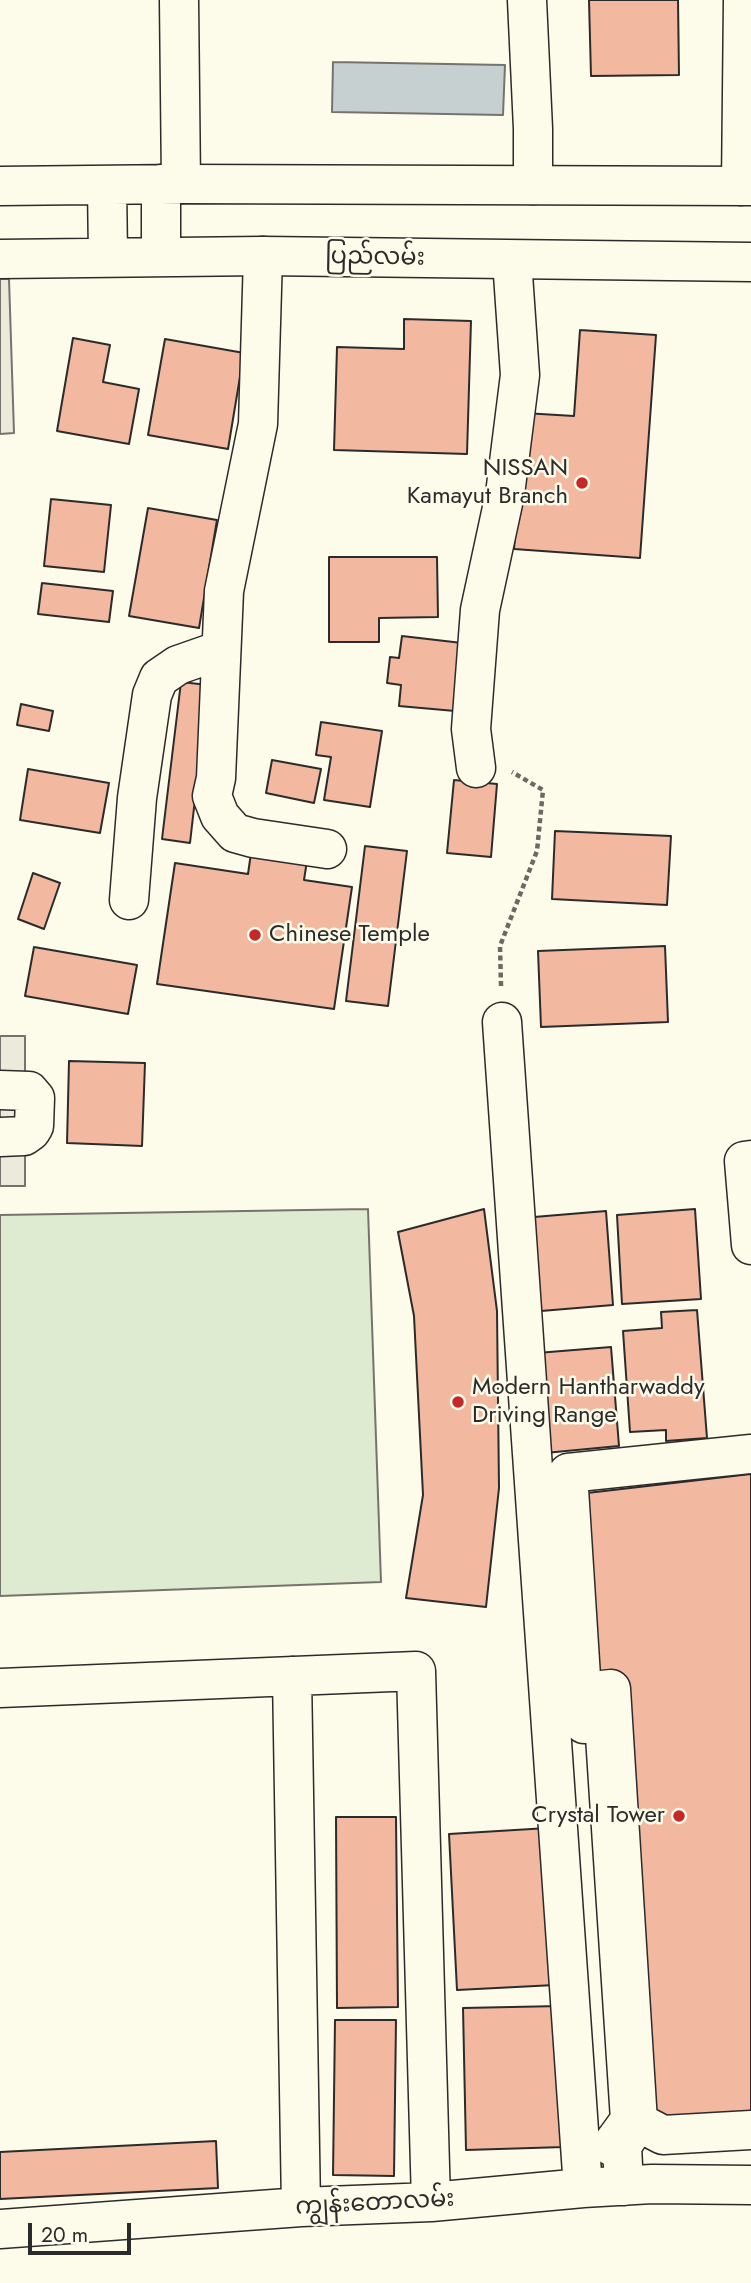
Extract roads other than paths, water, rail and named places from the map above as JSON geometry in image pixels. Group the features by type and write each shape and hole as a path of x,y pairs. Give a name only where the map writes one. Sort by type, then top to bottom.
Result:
{"main road":[{"path":"161,256 171,184 179,0"},
{"path":"527,0 533,185"},
{"path":"0,186 746,186 743,0"},
{"path":"107,185 108,256"},
{"path":"263,256 258,424 224,591 216,778 212,796 220,816 235,833 327,849"},
{"name":"ပြည်လမ်း","path":"0,258 263,256 751,262"},
{"path":"476,768 471,729 480,610 505,494 520,375 512,260"},
{"path":"129,900 137,798 152,695 159,678 178,664 221,650"},
{"path":"502,1022 618,2186"},
{"path":"0,1090 29,1091 35,1098 34,1126 31,1131 24,1136 0,1137"},
{"path":"751,1160 744,1161 751,1245"},
{"path":"618,2186 637,2134 568,1473 751,1454"},
{"path":"0,1688 416,1671 431,2202"},
{"path":"292,1676 301,2207"},
{"path":"618,2186 637,2134 611,1689 602,1690 630,2120 637,2134"},
{"path":"637,2134 751,2130"},
{"name":"ကျွန်းတောလမ်း","path":"0,2229 301,2207 431,2202 618,2186 751,2185"}],"place":[{"name":"NISSAN Kamayut Branch","path":"582,483"},
{"name":"Chinese Temple","path":"255,935"},
{"name":"Modern Hantharwaddy Driving Range","path":"458,1402"},
{"name":"Crystal Tower","path":"679,1816"}]}
